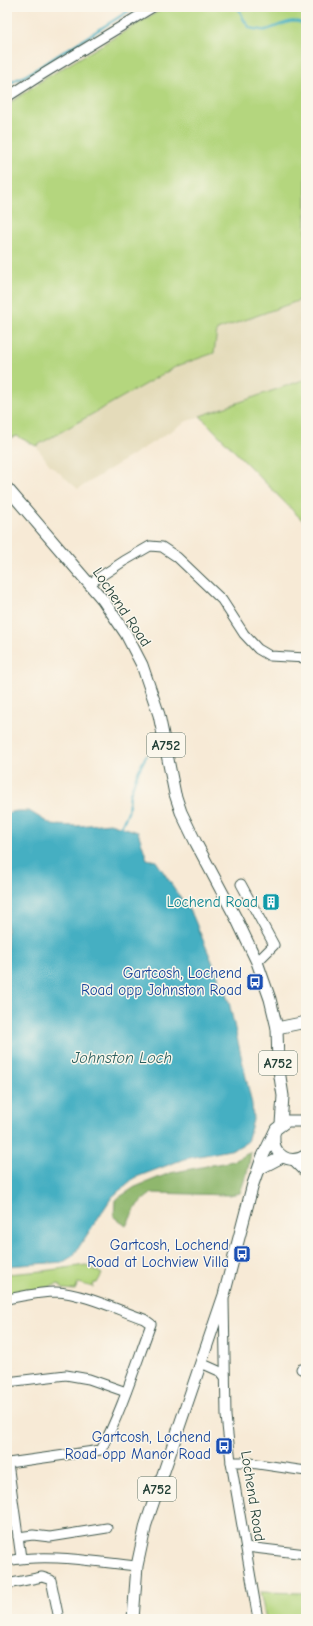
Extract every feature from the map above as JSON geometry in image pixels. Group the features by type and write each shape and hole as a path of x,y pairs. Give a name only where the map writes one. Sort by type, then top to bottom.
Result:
{"main road":[{"name":"Lochend Road","path":"7,488 103,600 126,634 142,665 159,715 175,794 181,812 257,962 270,999 277,1028 278,1064 283,1096 281,1124"},
{"path":"277,1028 306,1022"},
{"name":"Lochend Road","path":"283,1096 294,1116 304,1123"},
{"path":"287,1158 275,1147 274,1136 276,1129 287,1121 304,1123"},
{"name":"A752","path":"133,1619 137,1566 146,1524 224,1295 250,1194 262,1158 274,1136"},
{"path":"259,1169 287,1158 306,1158"}],"street":[{"path":"7,98 43,74 153,7"},
{"path":"89,584 150,546 162,547 177,557 222,600 244,634 258,649 270,656 306,658"},
{"path":"241,884 274,945 257,962"},
{"path":"287,1158 306,1173"},
{"path":"7,1299 42,1293 56,1292 71,1294 144,1319 151,1324 126,1392 101,1450 8,1463 21,1558"},
{"name":"Lochend Road","path":"224,1295 226,1416 231,1462 258,1619"},
{"path":"201,1363 221,1372 225,1378"},
{"path":"7,1382 66,1375 89,1379 126,1392"},
{"path":"231,1462 244,1462 306,1471"},
{"path":"18,1537 33,1535 50,1537 107,1528"},
{"path":"246,1547 306,1554"},
{"path":"7,1561 21,1558 53,1558 137,1566"},
{"path":"7,1584 42,1578 51,1580 59,1619"}],"shaded area":[{"path":"306,298 306,379 187,421 78,489 49,464 36,446 177,366 214,353 217,330"}],"green space":[{"path":"166,7 306,7 306,298 217,330 214,353 177,366 36,446 17,436 7,439 7,105 44,79"},
{"path":"306,379 306,524 200,416"},
{"path":"251,1152 248,1169 240,1193 229,1195 152,1193 138,1204 126,1226 114,1217 115,1200 135,1187 170,1173 233,1161"},
{"path":"86,1265 102,1274 97,1283 94,1283 93,1287 78,1283 75,1290 63,1289 59,1284 30,1292 7,1295 7,1274"},
{"path":"260,1592 306,1593 306,1619 303,1619 302,1617 292,1619 266,1619"}],"water":[{"name":"Johnston Loch","path":"29,811 52,825 78,826 110,823 138,832 147,859 156,861 193,916 229,1002 252,1104 253,1120 247,1142 235,1149 184,1159 134,1178 112,1197 73,1256 63,1262 7,1266 7,813"}],"waterway":[{"path":"7,84 25,76 135,7"},
{"path":"238,7 244,20 250,28 266,30 291,22 301,23 306,26"},
{"path":"121,827 128,812 130,794 137,774 146,756"}],"place":[{"name":"Lochend Road","path":"271,902"},
{"name":"Gartcosh, Lochend Road opp Johnston Road","path":"255,982"},
{"name":"Gartcosh, Lochend Road at Lochview Villa","path":"242,1254"},
{"name":"Gartcosh, Lochend Road opp Manor Road","path":"224,1446"}]}
